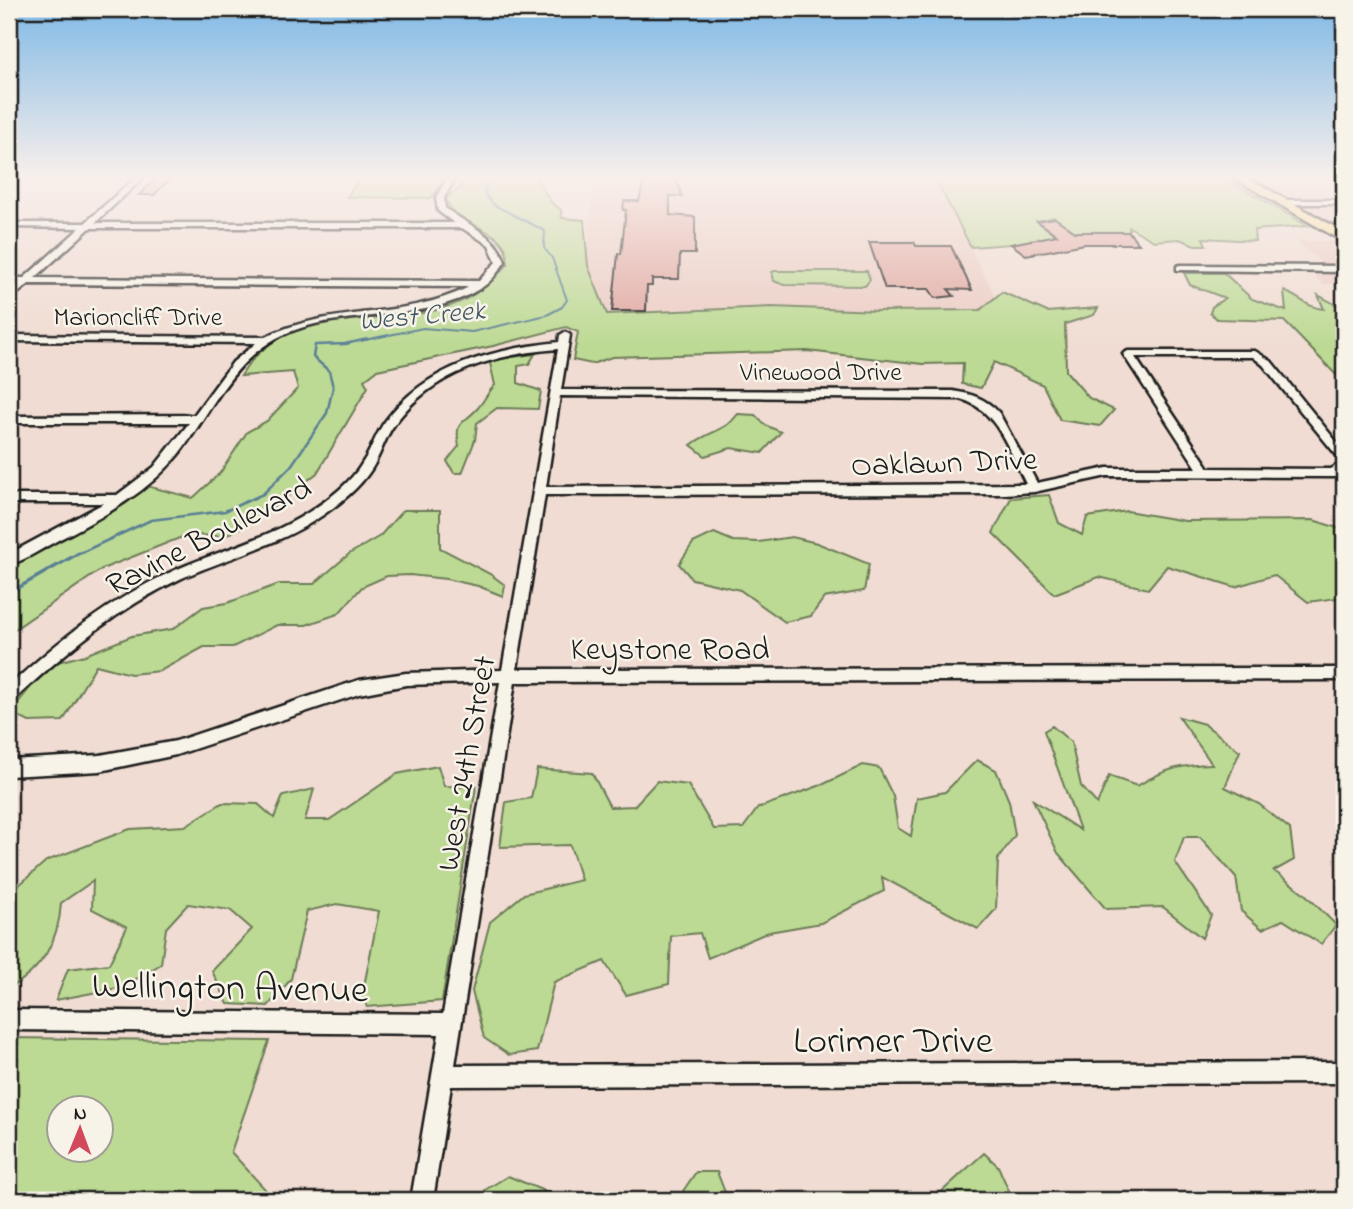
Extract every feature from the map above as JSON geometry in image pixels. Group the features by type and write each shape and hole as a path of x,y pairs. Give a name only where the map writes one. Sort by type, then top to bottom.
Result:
{"street":[{"path":"9,297 77,234"},
{"path":"9,560 117,499 156,472 183,444 234,368 250,351 266,340 285,330 310,323 425,308 456,298 482,284 501,262 497,248 483,234"},
{"path":"1180,268 1344,269"},
{"path":"9,281 482,284"},
{"name":"Marioncliff Drive","path":"9,338 266,340"},
{"name":"West 24th Street","path":"422,1200 565,340"},
{"name":"Ravine Boulevard","path":"9,695 62,646 160,583 212,559 277,535 301,523 339,496 367,466 388,425 405,404 436,379 477,358 565,340"},
{"path":"1205,472 1128,354 1255,354 1267,363 1344,459"},
{"name":"Vinewood Drive","path":"556,393 939,394 974,398 988,406 995,415 1034,488"},
{"path":"9,419 198,419"},
{"name":"Oaklawn Drive","path":"541,491 1034,488 1107,472 1334,473 1344,466"},
{"path":"9,499 117,499"},
{"name":"Keystone Road","path":"9,768 100,763 176,748 359,687 406,679 509,676 1344,674"},
{"name":"Wellington Avenue","path":"9,1020 451,1024"},
{"name":"Lorimer Drive","path":"442,1076 1344,1073"}],"shaded area":[{"path":"589,234 964,234 1003,312 607,314 588,266"},
{"path":"1296,241 1335,241 1344,246 1344,283 1323,284 1309,269 1327,268"}],"green space":[{"path":"492,234 585,234 588,266 607,314 772,307 879,311 980,310 1002,292 1047,312 1098,308 1094,315 1065,324 1066,371 1089,398 1114,410 1100,426 1060,420 1043,385 994,362 981,388 962,384 963,363 923,364 807,351 612,357 592,364 573,360 578,332 566,327 493,346 377,370 364,380 368,387 317,473 260,518 225,536 187,535 102,569 9,633 9,565 143,485 193,498 220,473 247,432 267,421 298,388 293,372 241,376 261,351 285,335 313,326 434,311 462,301 481,289 508,264 505,248"},
{"path":"964,234 1057,236 1011,244 971,247"},
{"path":"1142,234 1254,234 1255,241 1203,238 1206,245 1195,245 1179,239 1154,241"},
{"path":"867,271 870,280 865,286 784,285 774,281 772,272"},
{"path":"1184,273 1224,273 1252,299 1286,311 1284,291 1318,308 1324,309 1318,295 1344,309 1344,383 1284,321 1217,319 1210,313 1212,307 1225,298 1190,285"},
{"path":"535,354 529,364 518,366 518,383 541,391 538,409 497,408 477,423 475,440 462,473 454,473 447,461 459,446 459,427 495,385 490,363 496,359"},
{"path":"738,414 755,415 765,425 781,432 762,453 731,448 705,456 691,445 722,428"},
{"path":"1049,495 1059,523 1082,535 1087,517 1127,511 1185,521 1313,520 1344,530 1344,597 1308,602 1274,575 1235,587 1167,566 1148,589 1099,577 1054,594 993,533 1011,498"},
{"path":"403,510 440,510 440,548 490,574 505,585 503,596 478,586 446,579 410,575 387,576 362,587 338,614 306,625 277,625 233,647 204,647 160,671 131,674 96,665 63,721 29,722 10,712 50,664 85,655 132,636 173,629 203,607 227,603 279,584 314,584 349,554 380,536"},
{"path":"714,533 733,541 759,542 792,537 817,543 869,564 864,591 824,598 811,616 785,622 740,590 692,579 679,564 693,543"},
{"path":"1179,717 1204,724 1240,751 1225,787 1259,804 1290,829 1294,860 1274,871 1305,894 1336,925 1321,944 1283,920 1262,929 1241,911 1236,877 1200,837 1184,837 1175,862 1211,915 1202,938 1163,907 1106,909 1058,853 1033,800 1080,830 1044,731 1052,726 1071,742 1081,786 1097,804 1109,776 1137,786 1173,769 1212,764"},
{"path":"977,760 996,770 1009,801 1015,835 998,859 996,909 978,929 882,877 884,891 821,923 769,932 708,958 700,933 671,936 669,984 626,995 604,961 554,982 537,1051 509,1055 484,1038 472,991 490,922 524,894 581,880 570,845 500,847 506,802 531,798 537,769 592,773 610,807 634,806 657,781 688,785 714,829 743,828 758,808 824,784 863,765 879,768 893,796 898,828 911,836 917,798 945,792"},
{"path":"438,766 444,786 476,787 442,1001 367,1007 362,996 379,911 337,904 307,911 291,979 268,1006 228,1004 212,971 252,929 230,910 188,904 166,928 161,964 123,987 56,1000 68,969 109,964 127,927 92,909 93,881 61,903 57,930 47,953 31,973 9,988 9,894 46,861 130,829 185,826 222,803 258,804 274,818 283,796 314,789 305,820 329,820 397,774"},
{"path":"9,1038 269,1041 231,1152 275,1200 9,1200"},
{"path":"984,1153 998,1166 1013,1200 937,1200 937,1196"},
{"path":"696,1172 717,1172 728,1200 687,1200 683,1191"},
{"path":"508,1176 566,1200 484,1200 485,1190"}],"building":[{"path":"623,234 695,234 695,254 680,254 679,279 652,279 652,286 647,286 646,311 612,311 618,254 621,254"},
{"path":"1131,234 1139,244 1085,244 1026,255 1011,244 1057,235"},
{"path":"869,242 914,242 916,246 951,246 972,290 948,289 954,296 935,298 929,289 885,289"}],"waterway":[{"name":"West Creek","path":"360,341 423,328 472,332 547,315 562,307 567,300 552,258 544,248 545,234"},
{"name":"West Creek","path":"76,555 151,520 225,511 263,494 291,466 327,413 333,387 329,371 313,357 315,345 345,344 368,339"},
{"name":"West Creek","path":"9,593 79,553"}]}
